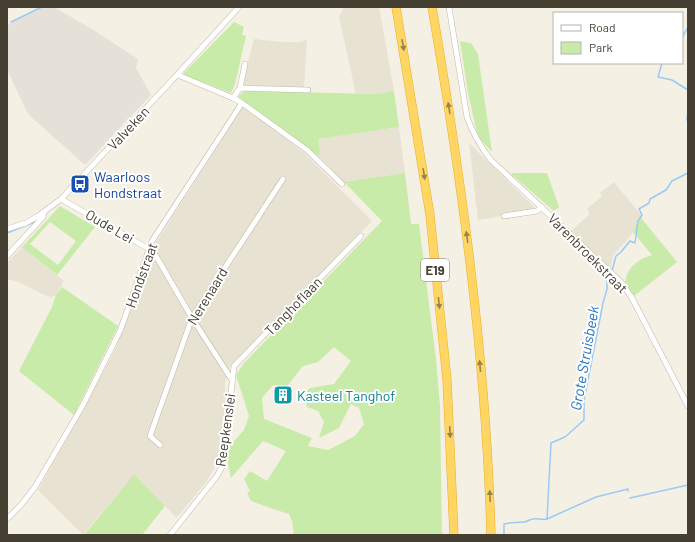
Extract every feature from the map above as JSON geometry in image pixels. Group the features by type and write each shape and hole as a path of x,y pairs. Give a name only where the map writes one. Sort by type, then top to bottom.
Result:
{"highway":[{"name":"E19","path":"396,7 430,215 447,380 454,535"},
{"name":"E19","path":"432,7 457,161 470,259 490,486 491,535"}],"street":[{"name":"Valveken","path":"44,213 61,199 240,7"},
{"name":"Varenbroekstraat","path":"449,7 468,117 472,132 478,143 491,160 627,289 688,406"},
{"path":"233,98 240,88 245,64"},
{"path":"178,75 242,103 307,150 342,184"},
{"path":"240,88 308,90"},
{"name":"Hondstraat","path":"7,519 21,505 35,487 83,405 120,331 152,241 242,103"},
{"name":"Nerenaard","path":"160,445 150,436 192,318 283,178"},
{"name":"Oude Lei","path":"61,199 149,249 156,256 192,318 232,380"},
{"name":"Varenbroekstraat","path":"504,216 537,211 542,207"},
{"path":"7,229 26,223 44,213"},
{"path":"7,256 43,217 44,213"},
{"name":"Tanghoflaan","path":"232,380 234,366 361,236"},
{"name":"Reepkenslei","path":"170,535 217,476 223,465 232,380"}],"shaded area":[{"path":"39,7 54,7 92,29 138,59 136,68 151,95 85,165 28,114 7,70 7,25"},
{"path":"344,7 379,7 394,91 377,94 355,93 339,17"},
{"path":"254,39 282,42 299,42 307,40 304,87 242,85"},
{"path":"243,107 303,152 372,221 230,366 225,382 225,412 219,457 207,481 179,515 176,517 134,474 83,535 38,490 114,352 130,312 147,260 155,244"},
{"path":"399,127 405,173 344,182 320,157 317,139"},
{"path":"469,143 537,210 478,220"},
{"path":"614,182 640,214 633,232 613,255 611,268 585,248 570,232 590,214 587,209 602,196 600,193"},
{"path":"22,247 64,281 56,295 51,297 18,282 7,279 7,263"}],"green space":[{"path":"234,22 244,27 242,35 246,36 235,84 231,93 184,75 184,73"},
{"path":"460,41 471,43 478,54 492,152 478,137 468,93"},
{"path":"244,91 377,94 394,91 399,127 318,139 320,157 238,97"},
{"path":"405,173 411,224 419,224 436,360 440,406 442,535 294,535 292,521 289,514 251,501 247,493 250,491 244,479 250,471 267,481 286,451 263,441 231,478 225,451 244,430 249,416 236,375 244,363 382,221 344,182","holes":["334,347 351,361 334,384 310,388 303,395 307,407 318,411 324,422 319,438 339,428 351,404 359,408 364,424 355,436 328,450 308,446 312,438 264,419 262,398 273,385 287,386 303,366 318,362"]},
{"path":"547,173 559,207 554,211 511,174"},
{"path":"60,206 95,227 57,275 22,247","holes":["50,222 76,241 58,265 30,244"]},
{"path":"640,214 642,219 677,262 634,296 625,284 628,273 637,262 652,255 633,232"},
{"path":"62,287 118,326 74,415 19,371 52,307 56,295"},
{"path":"134,474 165,506 142,535 86,535 85,534"}],"waterway":[{"path":"11,22 42,7"},
{"name":"Grote Struisbeek","path":"683,36 688,27"},
{"name":"Grote Struisbeek","path":"662,64 658,77 672,80 688,90"},
{"name":"Grote Struisbeek","path":"688,111 688,123"},
{"name":"Grote Struisbeek","path":"612,271 616,256 630,241 635,243 638,221 642,215 639,209 649,203 650,199 666,190 672,181 688,173"},
{"path":"7,233 35,222"},
{"name":"Grote Struisbeek","path":"504,535 504,524 525,522 531,519 547,519 551,443 565,437 584,420 584,400 607,289 607,278 610,274"},
{"path":"630,498 688,485"},
{"path":"547,519 596,497 628,489 628,491"}],"place":[{"name":"Waarloos Hondstraat","path":"80,184"},
{"name":"Kasteel Tanghof","path":"283,395"}]}
